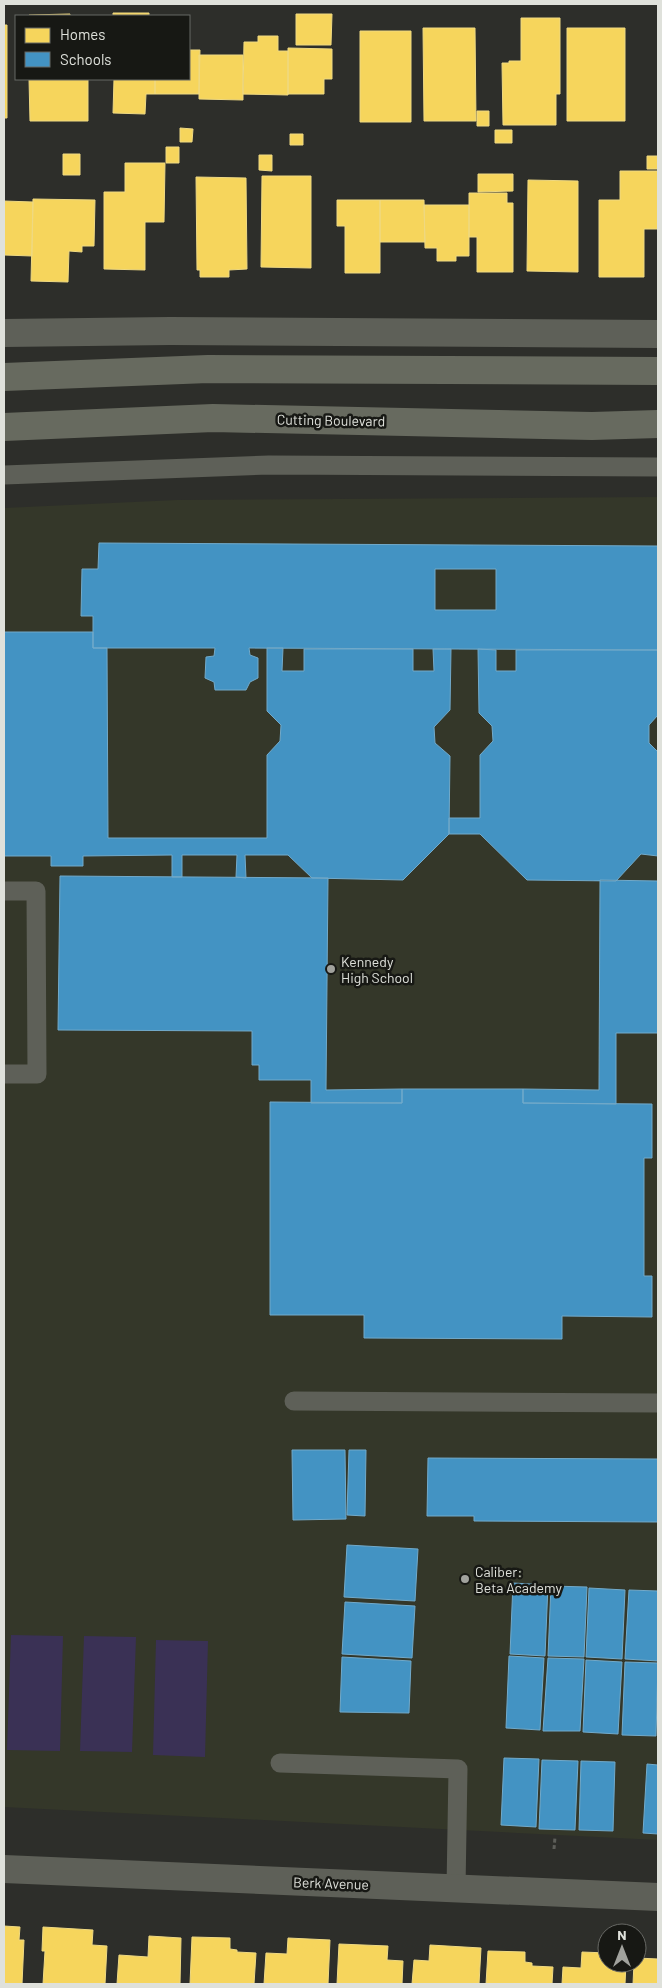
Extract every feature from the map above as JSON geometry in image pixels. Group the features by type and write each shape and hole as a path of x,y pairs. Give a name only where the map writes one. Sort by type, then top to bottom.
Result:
{"main road":[{"path":"4,377 208,368 658,371"},
{"name":"Cutting Boulevard","path":"4,427 213,418 592,426 658,424"}],"street":[{"path":"4,333 170,331 658,334"},
{"name":"Berk Avenue","path":"4,1869 658,1897"}],"lane":[{"path":"4,475 269,465 658,467"},
{"path":"4,892 36,891 37,1074 4,1074"},
{"path":"294,1402 658,1403"},
{"path":"280,1763 458,1769 456,1888"}],"path":[{"path":"554,1849 555,1837"}],"shaded area":[{"name":"Kennedy High School","path":"658,497 658,1840 4,1807 4,508 177,500"},
{"path":"11,1635 63,1636 60,1751 7,1750"},
{"path":"84,1636 136,1637 132,1752 80,1751"},
{"path":"156,1640 208,1641 205,1757 153,1755"}],"building: Homes":[{"path":"113,13 149,13 149,15 113,15"},
{"path":"70,14 70,15 29,15"},
{"path":"296,14 332,14 331,45 296,45"},
{"path":"521,18 560,18 560,94 556,94 556,125 503,125 502,63 521,61"},
{"path":"4,25 7,25 7,118 4,118"},
{"path":"423,28 475,28 476,121 424,121"},
{"path":"567,28 625,28 625,121 567,121"},
{"path":"360,31 411,31 411,122 360,122"},
{"path":"258,36 278,36 278,51 288,51 288,95 243,94 244,42 258,42"},
{"path":"288,48 332,49 332,79 324,79 324,94 288,94"},
{"path":"190,50 200,50 199,94 155,94 155,80 190,80"},
{"path":"199,55 243,55 243,100 199,99"},
{"path":"29,80 88,80 88,121 30,121"},
{"path":"114,80 155,80 155,94 146,94 145,114 113,113"},
{"path":"477,111 489,111 489,126 477,126"},
{"path":"180,128 193,129 192,142 180,142"},
{"path":"495,130 512,130 512,143 495,143"},
{"path":"290,134 303,134 303,145 290,145"},
{"path":"166,147 179,147 179,163 166,163"},
{"path":"63,154 80,154 80,175 63,175"},
{"path":"259,155 272,155 272,171 259,170"},
{"path":"647,156 658,156 658,169 647,169"},
{"path":"125,163 165,163 164,222 145,222 145,270 104,269 104,192 125,192"},
{"path":"620,171 658,171 658,229 644,229 644,277 599,277 599,200 620,200"},
{"path":"478,174 513,174 513,191 478,192"},
{"path":"262,176 311,176 311,268 261,267"},
{"path":"196,177 246,178 247,269 229,270 229,277 200,277 200,270 197,270"},
{"path":"528,180 578,181 578,272 527,271"},
{"path":"469,193 507,193 507,203 513,203 513,272 477,272 477,237 469,237"},
{"path":"33,199 95,200 94,246 82,246 82,252 69,251 68,282 31,281"},
{"path":"337,200 380,200 380,273 345,273 345,226 337,226"},
{"path":"380,200 424,200 425,242 380,242"},
{"path":"4,201 33,202 32,256 4,255"},
{"path":"424,205 469,205 469,256 456,256 456,261 437,261 437,248 425,248"},
{"path":"4,1926 20,1927 19,1940 24,1940 22,1984 4,1984"},
{"path":"43,1927 93,1930 92,1945 107,1946 105,1984 43,1984 45,1951 42,1951"},
{"path":"149,1936 181,1938 180,1984 117,1984 119,1955 148,1957"},
{"path":"192,1937 230,1938 230,1949 237,1950 237,1952 256,1953 254,1984 190,1984"},
{"path":"288,1938 330,1940 328,1984 264,1984 266,1953 287,1954"},
{"path":"339,1944 388,1946 387,1960 403,1961 402,1984 337,1984"},
{"path":"430,1945 481,1948 479,1984 412,1984 414,1960 429,1961"},
{"path":"488,1951 525,1952 525,1962 532,1963 532,1966 553,1967 552,1984 486,1984"},
{"path":"582,1952 597,1953 597,1973 626,1973 625,1984 562,1984 563,1967 581,1968"},
{"path":"647,1958 658,1959 658,1984 633,1984 634,1973 647,1973"}],"building: Schools":[{"path":"99,543 658,546 658,650 249,648 250,655 258,658 258,678 250,682 246,690 215,690 214,682 205,678 206,657 214,656 215,648 93,648 93,616 81,616 82,569 98,569","holes":["435,569 496,569 496,610 435,610"]},
{"path":"4,632 93,632 93,648 107,648 108,838 267,838 267,755 280,741 281,725 267,711 267,648 283,648 282,671 304,671 304,649 413,649 413,671 434,671 433,649 451,649 450,710 434,727 435,743 450,756 449,834 403,880 312,878 288,855 245,855 246,878 236,877 237,855 182,855 182,877 172,877 172,855 83,856 83,866 51,866 51,856 4,856"},
{"path":"478,649 496,650 496,671 516,671 516,650 658,650 658,715 649,725 649,743 658,752 658,856 641,854 616,881 527,880 480,834 449,834 449,818 480,818 480,755 493,741 492,726 479,713"},
{"path":"60,876 328,878 326,1090 402,1089 402,1103 311,1103 311,1080 259,1080 259,1065 252,1065 252,1031 58,1030"},
{"path":"600,880 658,881 658,1033 616,1033 616,1104 523,1103 523,1089 599,1090"},
{"path":"402,1089 523,1089 523,1103 652,1104 652,1158 644,1158 644,1276 652,1276 652,1317 562,1316 562,1339 364,1338 364,1315 270,1315 270,1102 402,1103"},
{"path":"292,1450 345,1450 346,1519 293,1520"},
{"path":"349,1450 366,1450 365,1516 347,1515"},
{"path":"428,1458 658,1459 658,1522 474,1521 474,1516 427,1516"},
{"path":"347,1545 418,1549 415,1601 344,1597"},
{"path":"513,1583 548,1585 545,1656 510,1654"},
{"path":"551,1586 587,1587 584,1657 548,1656"},
{"path":"589,1588 625,1590 622,1659 586,1657"},
{"path":"629,1590 658,1591 658,1661 625,1659"},
{"path":"345,1602 415,1606 412,1658 342,1654"},
{"path":"509,1656 544,1658 540,1730 506,1728"},
{"path":"342,1657 411,1661 409,1713 340,1712"},
{"path":"548,1658 584,1659 580,1731 543,1731"},
{"path":"586,1660 622,1662 618,1734 583,1732"},
{"path":"625,1662 658,1663 656,1736 622,1735"},
{"path":"504,1758 539,1759 536,1827 501,1825"},
{"path":"542,1760 578,1761 575,1830 539,1829"},
{"path":"581,1761 615,1762 613,1831 579,1830"},
{"path":"647,1764 658,1765 658,1834 643,1833"}],"place":[{"name":"Kennedy High School","path":"331,969"},
{"name":"Caliber: Beta Academy","path":"465,1579"}]}
